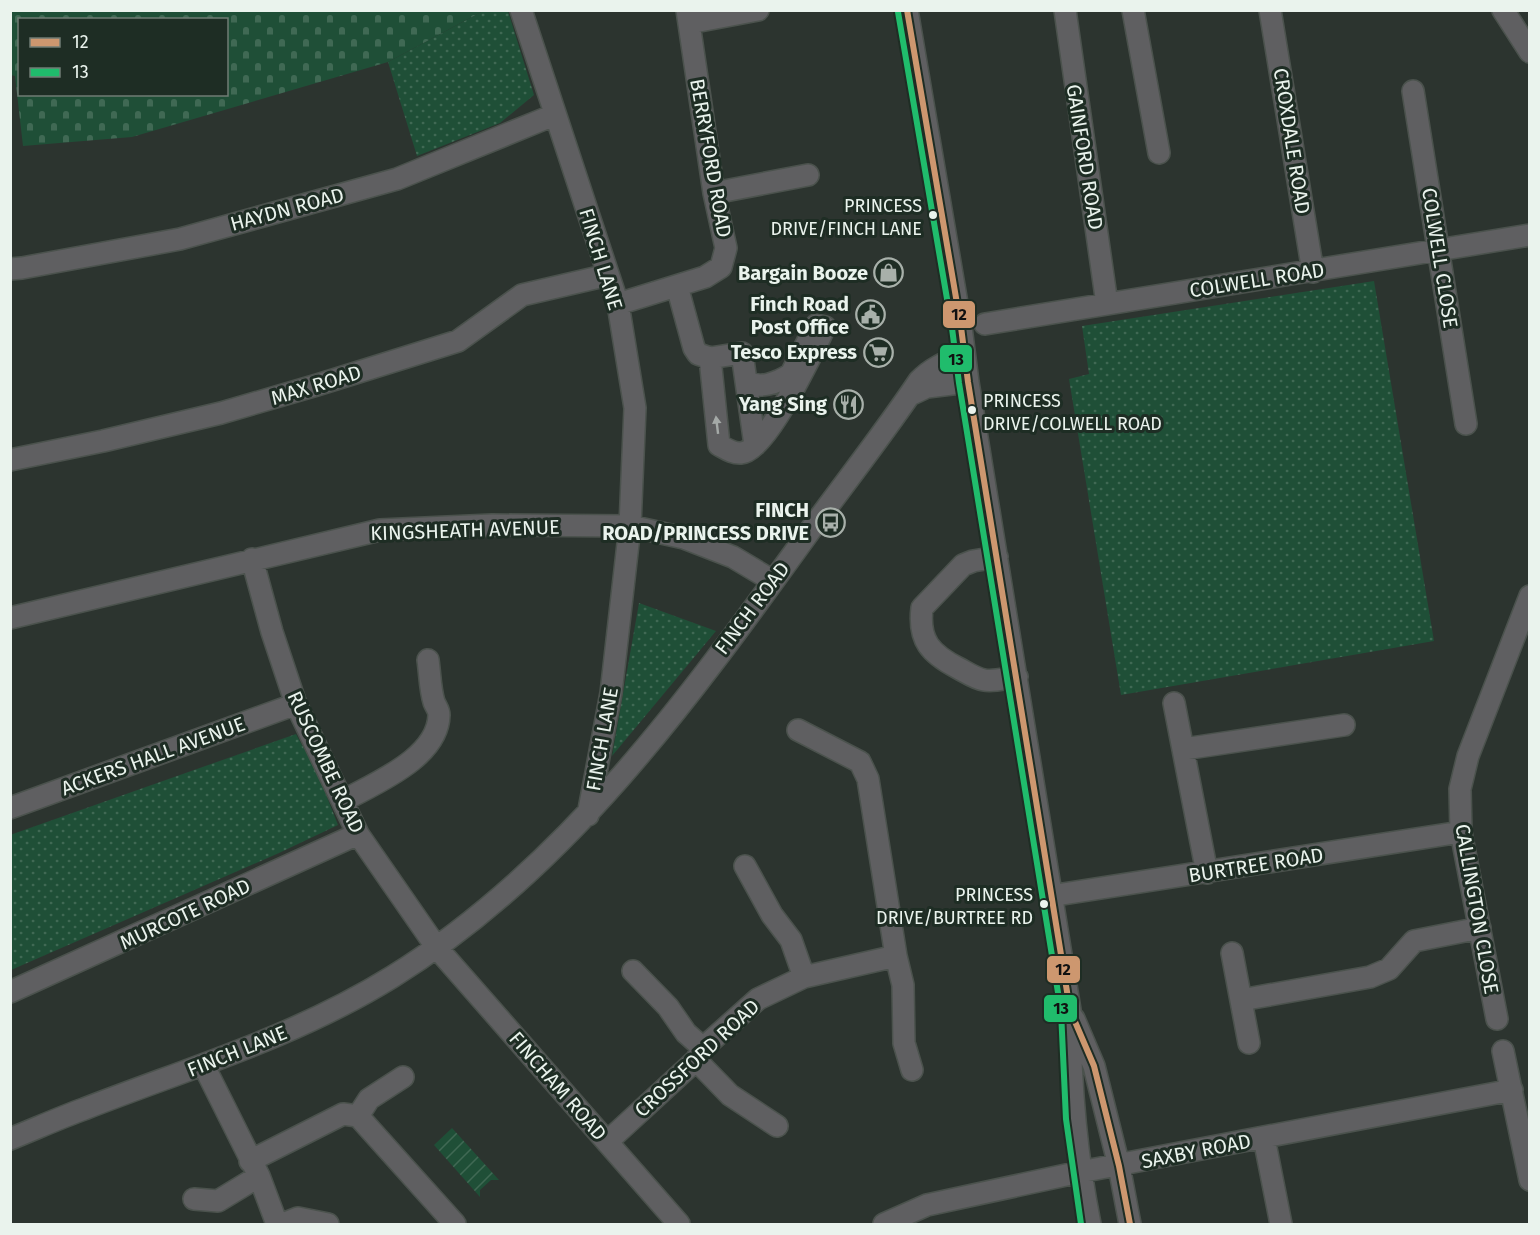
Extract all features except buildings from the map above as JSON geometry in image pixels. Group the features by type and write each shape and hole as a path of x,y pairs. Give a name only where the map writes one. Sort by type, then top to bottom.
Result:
{"street":[{"name":"FINCH LANE","path":"10,1139 279,1036 345,1004 437,948 491,905 588,815 611,693 630,526 635,408 618,304 521,10"},
{"path":"688,17 758,10"},
{"path":"907,10 961,327 1070,1010 1070,1058 1080,1172 1090,1224"},
{"name":"GAINFORD ROAD","path":"1065,10 1107,304"},
{"path":"1133,10 1159,153"},
{"name":"CROXDALE ROAD","path":"1270,10 1313,272"},
{"path":"1503,10 1530,52"},
{"name":"BERRYFORD ROAD","path":"618,304 705,277 721,267 726,248 714,193 688,17"},
{"name":"COLWELL CLOSE","path":"1413,91 1466,424"},
{"name":"HAYDN ROAD","path":"10,269 180,239 397,179 554,115"},
{"path":"714,193 808,175"},
{"name":"COLWELL ROAD","path":"985,324 1530,235"},
{"name":"MAX ROAD","path":"10,460 221,413 317,385 458,341 522,295 608,274"},
{"path":"677,286 694,348 701,356 710,358 742,353 755,445"},
{"path":"710,358 719,445 740,453 755,445 779,414 825,327 816,325 791,375 758,385 752,385 746,380"},
{"name":"FINCH ROAD","path":"588,815 655,737 927,372 964,355"},
{"path":"910,395 927,387 968,382"},
{"name":"KINGSHEATH AVENUE","path":"10,618 380,530 492,525 630,526 684,538 733,557 773,581"},
{"path":"997,557 968,563 959,568 922,608 924,632 927,645 935,654 975,677 986,680 1017,677"},
{"name":"RUSCOMBE ROAD","path":"252,559 272,632 296,704 358,834 437,948"},
{"name":"CALLINGTON CLOSE","path":"1497,1019 1461,832 1460,789 1468,756 1530,596"},
{"path":"343,801 407,765 429,745 437,728 439,712 434,702 429,660"},
{"path":"1174,703 1207,873"},
{"name":"ACKERS HALL AVENUE","path":"10,808 296,704"},
{"path":"1184,749 1344,724"},
{"path":"798,730 860,762 868,779 896,956 903,985 904,1043 912,1070"},
{"name":"BURTREE ROAD","path":"1050,896 1461,832"},
{"name":"MURCOTE ROAD","path":"10,992 358,834"},
{"path":"745,866 772,915 791,940 804,977"},
{"path":"1241,1000 1370,977 1389,969 1414,941 1480,928"},
{"name":"FINCHAM ROAD","path":"437,948 679,1224"},
{"path":"1232,953 1249,1043"},
{"name":"CROSSFORD ROAD","path":"608,1142 758,999 804,977 896,956"},
{"path":"633,971 668,1007 730,1095 777,1126"},
{"path":"1070,1010 1094,1066 1119,1166 1130,1224"},
{"path":"1503,1051 1530,1180"},
{"path":"204,1066 254,1169 277,1224"},
{"path":"358,1116 369,1099 403,1077"},
{"name":"SAXBY ROAD","path":"884,1224 927,1206 1080,1172 1512,1090"},
{"path":"194,1199 218,1201 254,1169 344,1114 358,1116 455,1224"},
{"path":"1264,1138 1281,1224"},
{"path":"283,1224 298,1218 328,1224"}],"green space":[{"path":"11,10 483,11 388,62 132,137 23,146 15,76 11,75"},
{"path":"483,11 508,11 534,95 500,123 417,156 388,62"},
{"path":"1374,281 1434,641 1121,695 1069,379 1089,374 1082,326"},
{"path":"639,603 716,631 612,756"},
{"path":"296,734 318,774 338,825 11,970 10,835"},
{"path":"452,1128 499,1180 491,1180 480,1190 480,1197 434,1145"}],"transit line":[{"name":"12","path":"907,10 961,327 1070,1010 1094,1066 1119,1166 1130,1224"},
{"name":"13","path":"898,12 952,328 1061,1011 1066,1119 1081,1224"}],"place":[{"name":"PRINCESS DRIVE/FINCH LANE","path":"933,215"},
{"name":"Bargain Booze","path":"889,273"},
{"name":"Finch Road Post Office","path":"870,315"},
{"name":"Tesco Express","path":"878,352"},
{"name":"Yang Sing","path":"848,404"},
{"name":"PRINCESS DRIVE/COLWELL ROAD","path":"972,410"},
{"name":"FINCH ROAD/PRINCESS DRIVE","path":"830,522"},
{"name":"PRINCESS DRIVE/BURTREE RD","path":"1044,904"}]}
